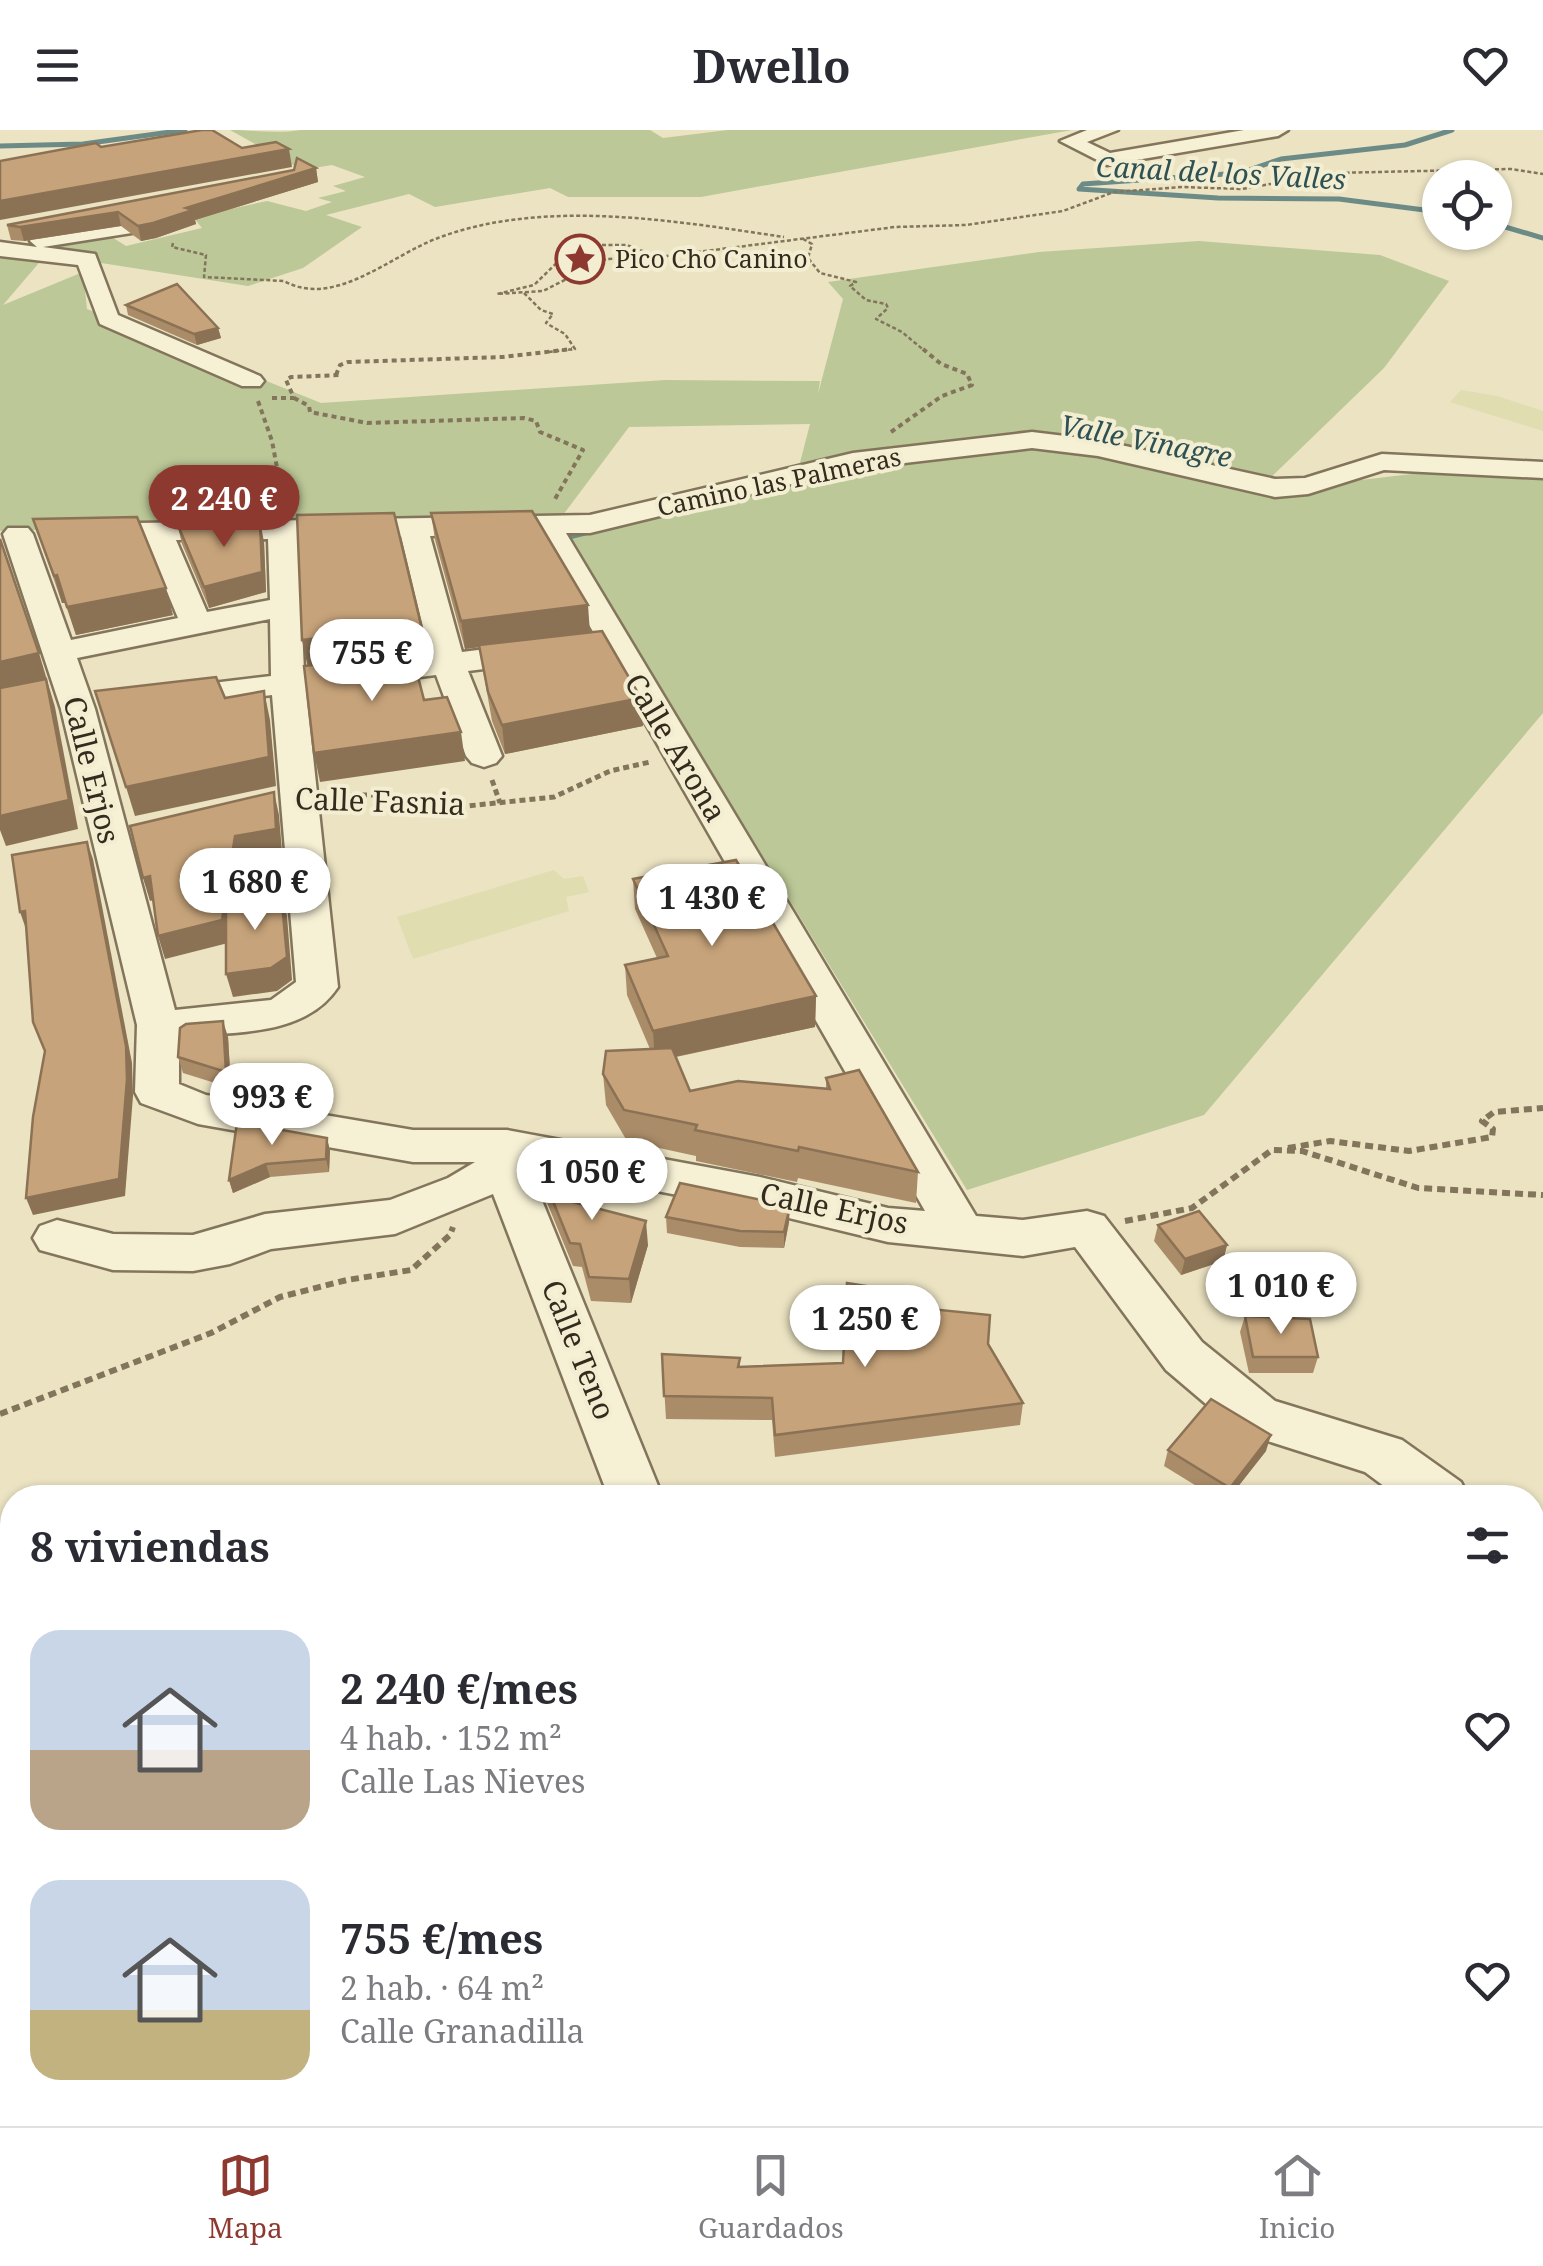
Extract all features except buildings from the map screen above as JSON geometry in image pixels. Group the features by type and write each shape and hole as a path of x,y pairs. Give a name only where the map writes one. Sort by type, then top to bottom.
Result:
{"street":[{"path":"1108,130 1070,141 1107,159 1278,130"},
{"path":"0,231 173,198"},
{"path":"0,249 170,231"},
{"path":"0,249 87,259 108,320 251,381"},
{"name":"Camino las Palmeras","path":"9,534 590,524 793,474 887,456 1032,440 1058,441 1276,488 1324,482 1382,462 1543,470"},
{"name":"Calle Arona","path":"546,524 960,1230"},
{"path":"414,526 448,663 484,756"},
{"path":"157,531 195,622"},
{"path":"158,1025 282,1013 317,988 288,684 283,531"},
{"name":"Calle Erjos","path":"9,534 61,652 75,699 90,842 158,1025 157,1092 198,1109 412,1146 492,1167 760,1194 888,1225 1023,1238 1087,1228"},
{"path":"61,652 285,606"},
{"path":"36,697 126,704 613,644"},
{"name":"Calle Fasnia","path":"262,804 300,795"},
{"path":"90,842 146,830"},
{"path":"57,1238 112,1252 193,1254 230,1246 265,1232 395,1218 492,1167"},
{"name":"Calle Teno","path":"492,1167 630,1485"},
{"path":"1087,1228 1184,1356 1258,1417 1383,1456 1424,1485"}],"path":[{"path":"658,258 650,250 623,244 584,247 568,252 542,282 520,292 497,294 542,291 606,259 658,258 895,226 966,224 1063,211 1114,192 1183,187 1242,189 1333,173 1510,169 1543,174"},
{"path":"170,231 172,247 206,255 204,278 284,281 295,287 329,290 437,238 496,221 644,216 790,239"},
{"path":"802,238 812,244 808,258 820,272 856,282 850,286 856,294 871,304 886,304 888,308 876,319 900,327 946,370 968,374 972,385 927,406 888,435 887,456"},
{"path":"294,398 286,380 338,375 340,366 348,362 503,357 575,349 565,334 546,323 552,314 541,310 523,292"},
{"path":"283,531 284,498 272,440 256,394 294,398 308,406 310,412 367,423 524,418 536,421 540,432 583,450 547,510 546,524"},
{"name":"Calle Fasnia","path":"300,795 377,796 448,808 554,797 610,771 680,755"},
{"path":"1087,1228 1192,1208 1272,1150 1330,1141 1409,1151 1431,1149 1492,1137 1493,1130 1482,1122 1494,1112 1543,1108"},
{"path":"1272,1150 1302,1151 1418,1188 1543,1195"},
{"path":"0,1414 210,1333 280,1297 346,1280 411,1270 450,1235 492,1167"}],"shaded area":[{"path":"1461,390 1497,396 1543,411 1543,431 1450,402"},
{"path":"554,870 564,879 583,876 589,892 566,897 569,911 413,959 397,917"}],"green space":[{"path":"230,130 650,130 663,138 728,130 1072,130 701,197 568,197 550,188 435,207 409,194 326,215 362,227 303,268 248,286 12,249 107,234 126,246 202,228 193,217 267,201 306,211 332,202 318,198 346,191 333,186 365,177 332,165 302,170"},
{"path":"1199,241 1380,255 1449,281 1384,368 1262,486 1292,488 1515,462 1543,465 1543,713 1204,1115 967,1190 567,537 796,478 810,424 629,427 563,515 0,531 0,252 44,257 3,305 83,272 87,309 321,403 665,380 820,381 818,394 843,299 828,282 1039,252"}],"waterway":[{"path":"0,146 83,144 185,130"},
{"name":"Canal del los Valles","path":"1422,210 1339,199 1218,198 1079,189 1083,184 1240,173 1281,159 1405,145 1452,130"},
{"name":"Canal del los Valles","path":"1512,229 1543,238"},
{"name":"Valle Vinagre","path":"567,537 595,530"}],"place":[{"name":"Pico Cho Canino","path":"580,259"}]}
